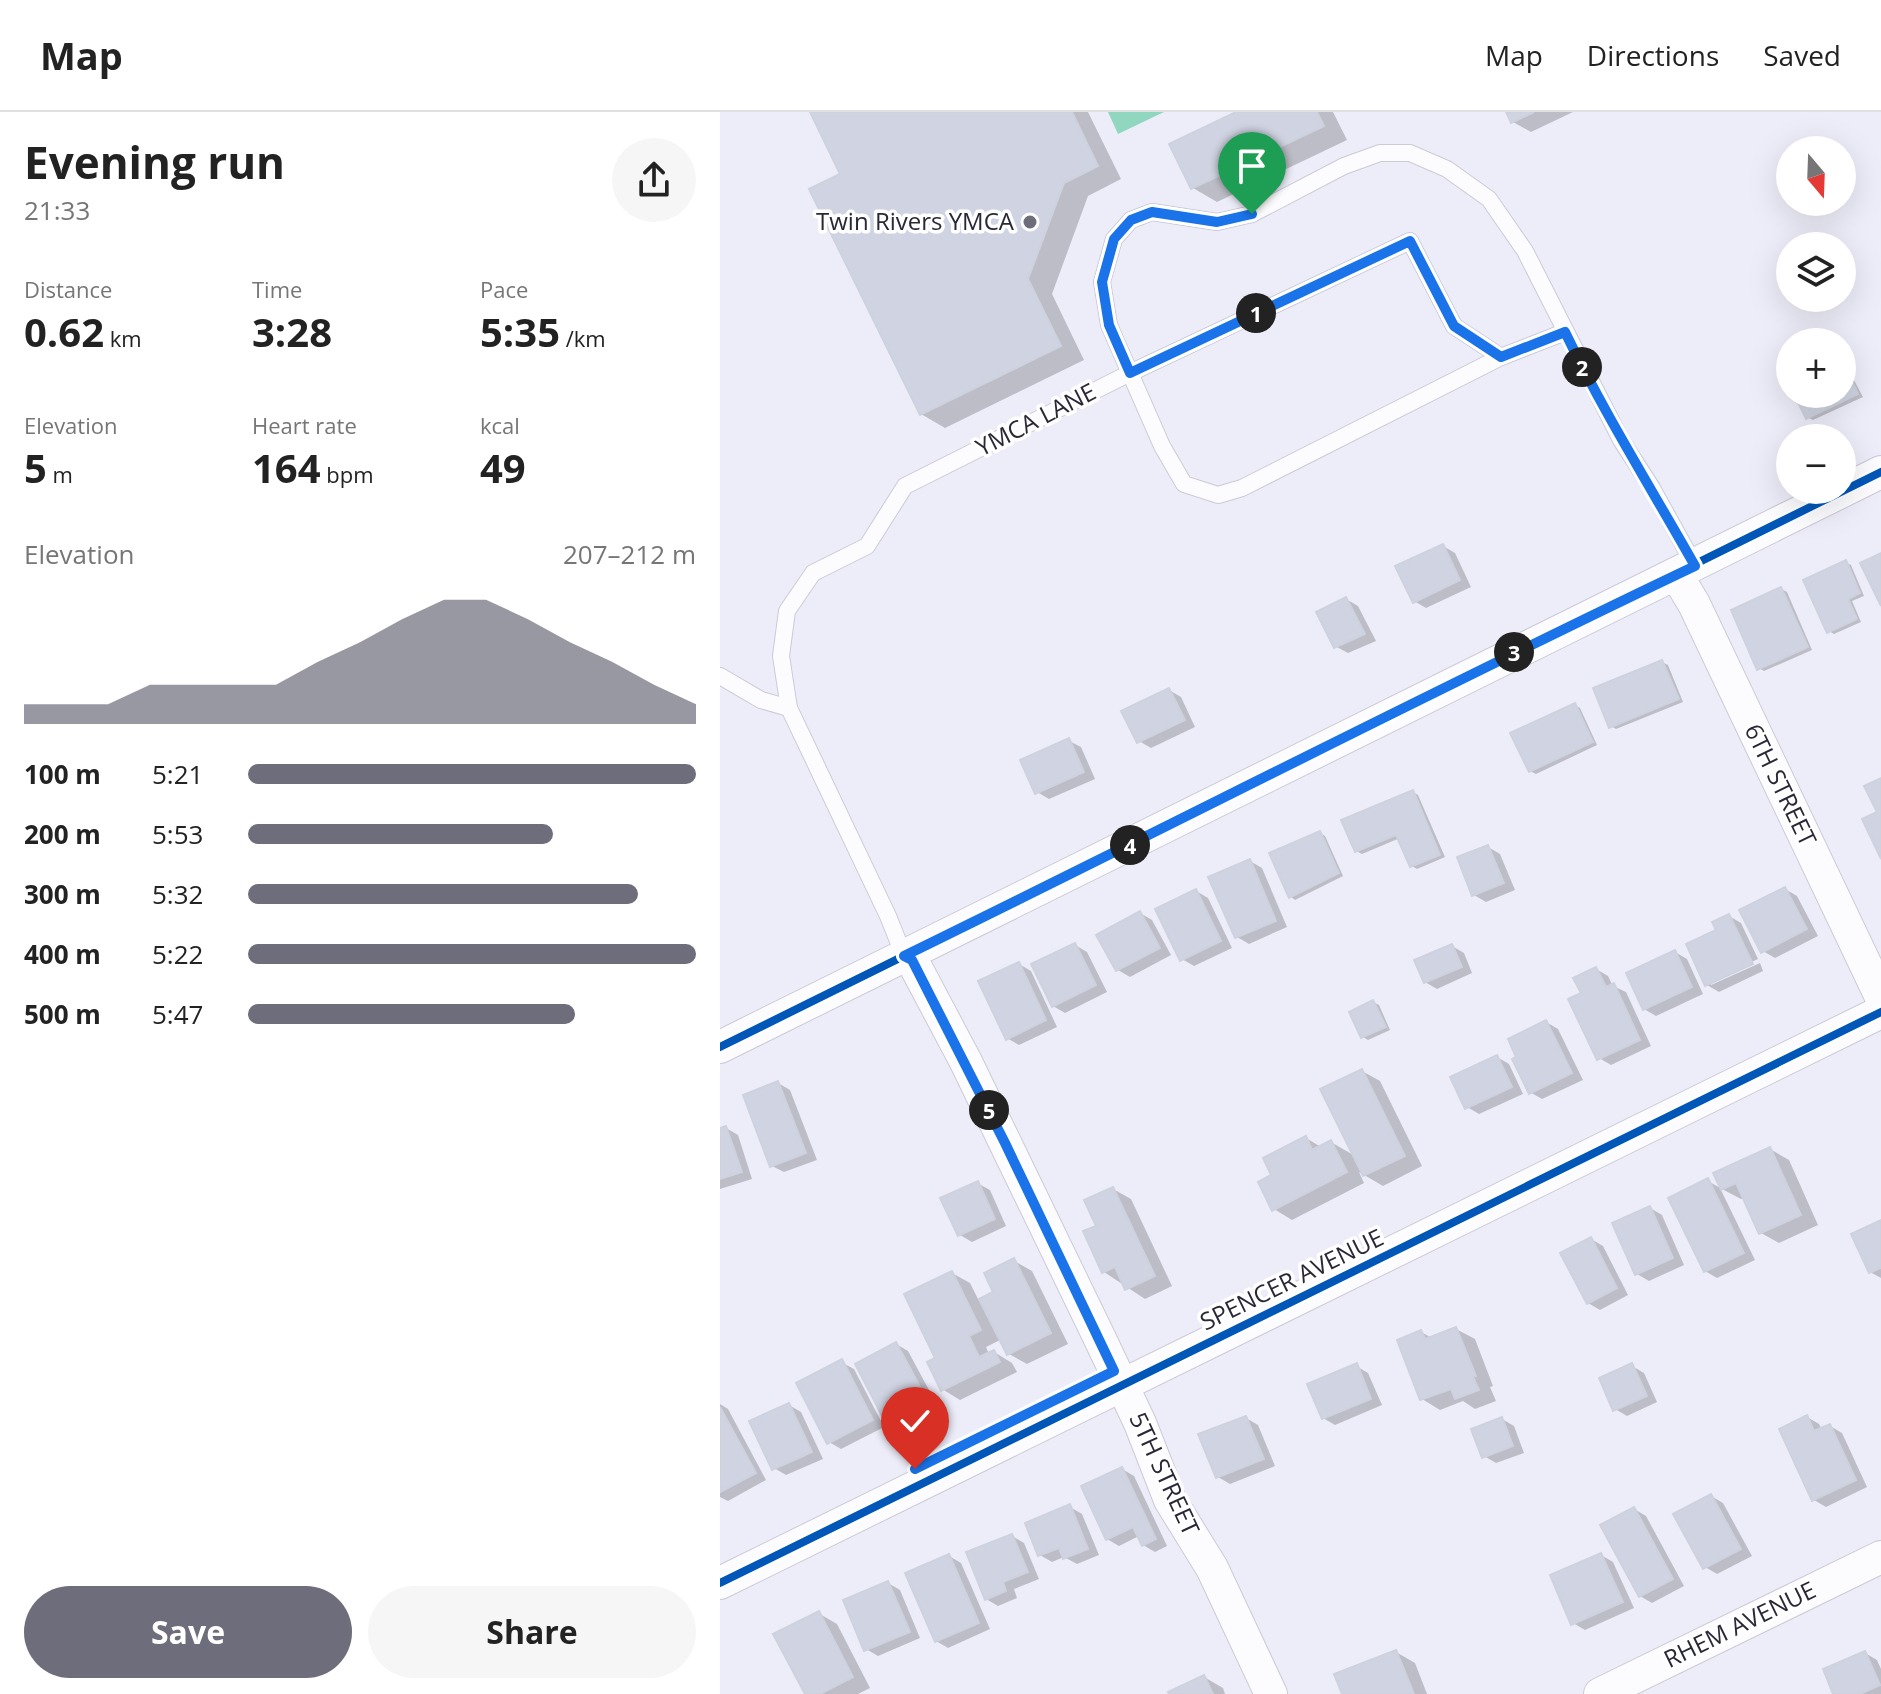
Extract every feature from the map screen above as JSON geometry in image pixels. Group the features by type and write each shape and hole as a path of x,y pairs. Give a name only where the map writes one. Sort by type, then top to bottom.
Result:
{"street":[{"path":"720,1047 1881,472"},
{"name":"6TH STREET","path":"1686,570 1694,604 1881,999"},
{"name":"5TH STREET","path":"904,956 912,960 966,1062 1142,1428 1170,1500 1212,1568 1271,1694"},
{"name":"SPENCER AVENUE","path":"720,1583 1118,1378 1881,999"},
{"name":"SPENCER AVENUE","path":"720,1561 1118,1378"},
{"name":"RHEM AVENUE","path":"1600,1694 1881,1557"}],"lane":[{"path":"1565,332 1501,357 1242,488 1218,495 1184,484 1162,446 1109,325 1102,282 1114,239 1131,220 1152,212 1217,222 1252,214 1344,166 1380,153 1410,153 1447,169 1489,199 1525,251 1621,440 1652,488 1686,570"},
{"name":"YMCA LANE","path":"904,956 789,708 781,656 787,611 813,573 867,546 905,486 1130,373 1410,241 1454,326 1501,357"},
{"path":"720,676 761,700 789,708"}],"shaded area":[{"path":"1108,112 1164,112 1118,134"}],"building":[{"path":"810,112 1072,112 1098,166 1064,183 1028,279 1061,346 920,415 809,189 840,174"},
{"path":"1236,112 1317,112 1324,126 1191,189 1169,144"},
{"path":"1506,112 1534,112 1511,123"},
{"path":"1801,408 1829,408 1806,419"},
{"path":"1443,544 1460,580 1413,603 1395,566"},
{"path":"1881,553 1881,606 1860,563"},
{"path":"1846,560 1860,593 1848,599 1857,619 1827,633 1803,580"},
{"path":"1781,587 1808,647 1757,670 1731,610"},
{"path":"1346,597 1365,634 1334,648 1316,612"},
{"path":"1662,660 1679,699 1609,728 1593,688"},
{"path":"1169,688 1185,720 1137,743 1121,711"},
{"path":"1575,703 1593,742 1529,772 1510,733"},
{"path":"1069,738 1084,772 1035,794 1020,760"},
{"path":"1881,778 1881,859 1862,819 1877,812 1864,786"},
{"path":"1413,790 1440,855 1410,867 1396,835 1355,852 1341,820"},
{"path":"1320,831 1339,873 1289,898 1269,853"},
{"path":"1488,845 1504,883 1472,896 1457,857"},
{"path":"1250,859 1276,921 1235,938 1208,877"},
{"path":"1785,887 1807,929 1761,953 1739,910"},
{"path":"1196,889 1221,941 1180,961 1155,909"},
{"path":"1140,911 1160,948 1116,971 1096,935"},
{"path":"1729,914 1753,964 1705,986 1686,944 1716,930 1712,922"},
{"path":"1075,943 1096,985 1052,1007 1031,964"},
{"path":"1452,944 1462,967 1424,983 1414,960"},
{"path":"1675,950 1692,987 1643,1010 1626,973"},
{"path":"1019,962 1046,1020 1006,1040 978,981"},
{"path":"1596,967 1606,987 1614,983 1640,1040 1597,1060 1568,999 1581,993 1573,978"},
{"path":"1373,1000 1386,1027 1361,1038 1349,1012"},
{"path":"1546,1020 1572,1073 1529,1094 1512,1059 1516,1057 1508,1039"},
{"path":"1497,1055 1512,1087 1465,1109 1450,1077"},
{"path":"1362,1069 1405,1156 1363,1176 1320,1089"},
{"path":"778,1081 806,1153 770,1167 743,1095"},
{"path":"726,1126 742,1172 720,1179 720,1128"},
{"path":"1306,1136 1312,1150 1331,1140 1347,1172 1272,1211 1258,1182 1271,1175 1263,1158"},
{"path":"1770,1147 1801,1215 1759,1234 1736,1183 1721,1190 1713,1173"},
{"path":"1708,1178 1744,1253 1704,1272 1668,1198"},
{"path":"978,1181 995,1219 958,1236 940,1198"},
{"path":"1113,1187 1155,1276 1125,1290 1115,1267 1102,1273 1083,1231 1096,1226 1084,1200"},
{"path":"1650,1206 1673,1258 1635,1275 1612,1223"},
{"path":"1881,1220 1881,1268 1869,1273 1851,1234"},
{"path":"1591,1237 1617,1288 1587,1304 1560,1253"},
{"path":"1014,1258 1051,1333 1007,1355 979,1299 993,1292 984,1273"},
{"path":"952,1271 981,1330 969,1336 979,1357 994,1350 1000,1362 941,1391 927,1362 935,1358 904,1294"},
{"path":"1456,1327 1479,1390 1455,1399 1451,1389 1420,1400 1397,1340 1421,1330 1425,1339"},
{"path":"896,1342 925,1396 883,1418 855,1364"},
{"path":"842,1359 873,1420 827,1444 796,1383"},
{"path":"1357,1363 1371,1399 1322,1419 1307,1384"},
{"path":"1632,1363 1647,1396 1613,1411 1599,1378"},
{"path":"789,1403 812,1452 772,1470 749,1421"},
{"path":"720,1407 756,1473 720,1492"},
{"path":"1807,1415 1814,1431 1830,1424 1856,1480 1812,1501 1779,1429"},
{"path":"1246,1416 1264,1459 1216,1478 1198,1434"},
{"path":"1502,1417 1513,1446 1482,1458 1471,1429"},
{"path":"1122,1467 1156,1539 1142,1546 1133,1527 1106,1540 1081,1486"},
{"path":"1711,1494 1741,1549 1703,1569 1673,1514"},
{"path":"1070,1504 1088,1549 1063,1559 1059,1548 1038,1556 1025,1523"},
{"path":"1634,1507 1673,1579 1639,1597 1600,1525"},
{"path":"1012,1534 1028,1572 1003,1582 1006,1591 985,1600 966,1552"},
{"path":"1601,1553 1623,1602 1571,1625 1550,1575"},
{"path":"949,1554 979,1623 935,1642 905,1573"},
{"path":"888,1581 910,1632 864,1651 843,1600"},
{"path":"819,1611 853,1677 820,1694 805,1694 773,1634"},
{"path":"1396,1650 1414,1694 1342,1694 1334,1674"},
{"path":"1865,1651 1880,1685 1860,1694 1833,1694 1823,1669"},
{"path":"1204,1675 1213,1694 1169,1694 1168,1692"}],"cycle path":[{"path":"720,1047 1881,472"},
{"path":"720,1583 1881,1012"}],"place":[{"name":"Twin Rivers YMCA","path":"1030,222"}],"route":[{"path":"915,1469 1114,1371 966,1062 912,960 904,956 1408,708 1512,653 1695,566 1652,488 1621,440 1565,332 1501,357 1454,326 1410,241 1130,373 1109,325 1102,282 1114,239 1131,220 1152,212 1217,222 1252,214"}]}
